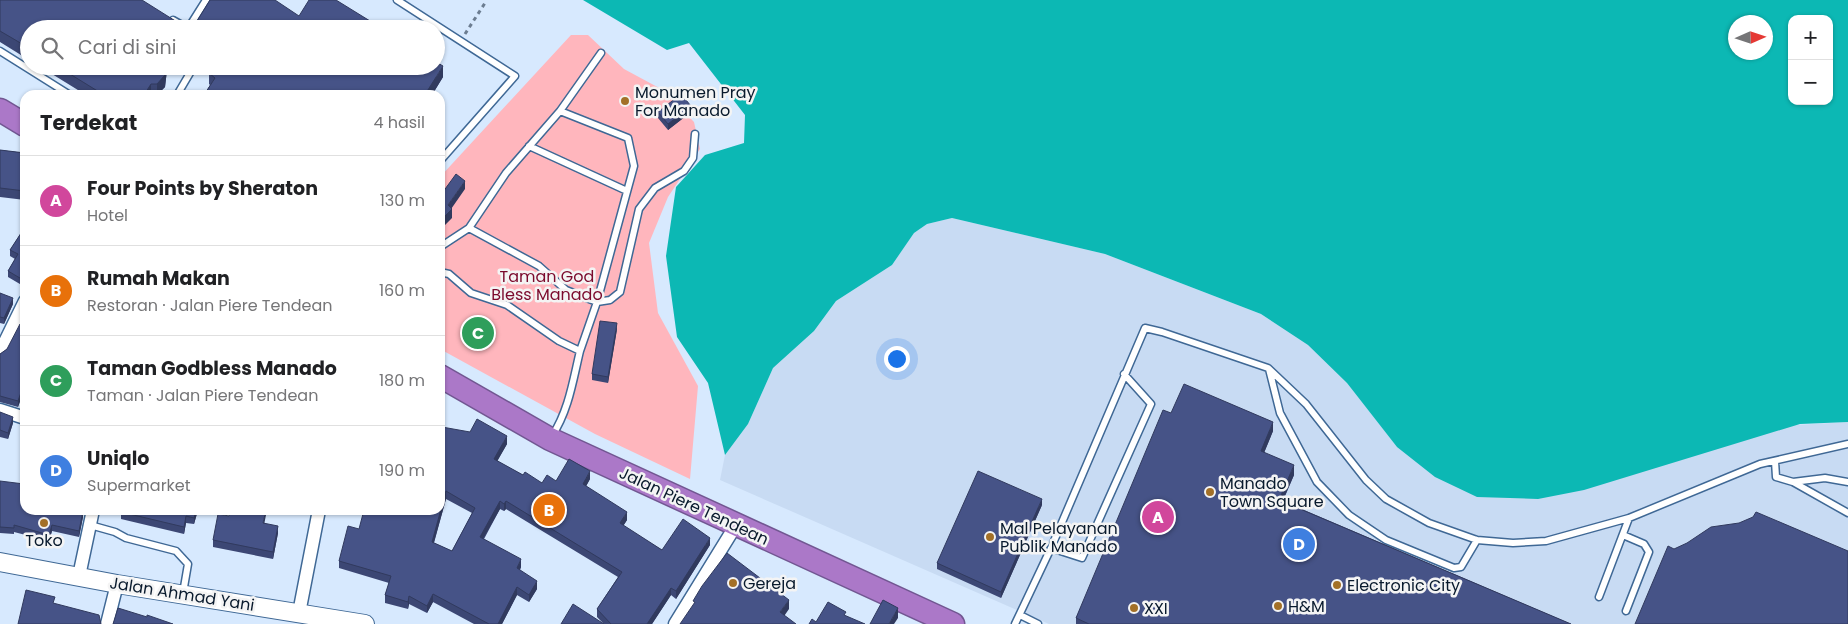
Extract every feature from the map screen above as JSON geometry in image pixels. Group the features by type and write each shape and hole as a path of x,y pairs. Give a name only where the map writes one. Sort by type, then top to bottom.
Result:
{"highway":[{"path":"0,110 20,122"},
{"name":"Jalan Piere Tendean","path":"445,378 555,432 736,526 953,624"}],"main road":[{"name":"Jalan Ahmad Yani","path":"0,562 117,584 365,624"}],"street":[{"path":"0,352 20,311"},
{"path":"0,410 20,416"},
{"path":"79,576 92,515"},
{"path":"299,613 318,515"},
{"path":"674,624 736,526"},
{"path":"107,624 117,584"}],"lane":[{"path":"194,20 206,0"},
{"path":"397,0 428,20"},
{"path":"164,16 172,20"},
{"path":"445,30 516,76 445,155"},
{"path":"0,52 20,64"},
{"path":"445,244 468,228 506,173 560,112 601,53"},
{"path":"37,75 62,90"},
{"path":"180,90 189,75"},
{"path":"555,432 570,394 580,351 597,302 634,166 628,138 560,112"},
{"path":"468,228 539,266 566,290 597,302 610,300 620,292 639,209 655,188 684,170 693,158 695,134"},
{"path":"529,146 627,191"},
{"path":"445,273 449,274 471,293 507,305 559,341 580,351"},
{"path":"1015,624 1051,548 1145,328 1268,368 1306,404 1366,480 1386,499 1429,523 1477,540 1513,543 1546,541 1630,518 1760,464 1848,444"},
{"path":"1268,368 1280,412 1317,482 1349,515 1386,540 1454,568 1461,567 1477,540"},
{"path":"1051,548 1082,558 1151,404 1124,374"},
{"path":"1775,461 1776,477 1793,482 1848,513"},
{"path":"1793,482 1825,478 1848,482"},
{"path":"1599,597 1630,518"},
{"path":"90,525 115,532 126,538 176,551 188,564 183,594"},
{"path":"1623,534 1644,544 1649,552 1626,611"},
{"path":"1020,614 1038,624"}],"path":[{"path":"460,40 485,3"}],"shaded area":[{"path":"583,0 1848,0 1848,422 1800,424 1584,490 1538,499 1477,497 1435,477 1397,447 1347,383 1308,345 1261,314 1105,254 952,218 927,224 914,233 892,265 836,301 814,331 773,368 748,424 725,455 708,383 677,337 666,256 676,187 705,155 744,143 745,115 689,43 667,50"},
{"path":"952,218 1105,254 1261,314 1308,345 1347,383 1397,447 1848,422 1848,624 1049,624 720,480 725,455 748,424 773,368 814,331 836,301 892,265 914,233 927,224"}],"green space":[{"name":"Taman God Bless Manado","path":"571,35 588,35 624,69 663,90 694,122 700,149 668,197 649,243 658,313 698,386 690,479 595,434 445,352 445,172"}],"building":[{"path":"0,0 142,0 174,20 20,20 20,43 0,31"},
{"path":"210,0 275,0 299,16 309,0 336,0 368,20 198,20"},
{"path":"72,75 165,75 157,84 151,84 147,90 96,90"},
{"path":"211,75 437,75 428,90 207,90 215,78"},
{"path":"681,94 691,106 668,124 658,112"},
{"path":"0,150 20,152 20,190 0,188"},
{"path":"456,174 465,181 448,205 452,209 445,216 445,189"},
{"path":"20,235 20,278 8,271 18,254 10,250"},
{"path":"0,293 13,298 4,318 0,317"},
{"path":"600,321 617,323 608,377 592,374"},
{"path":"20,324 20,395 18,401 0,396 0,354 7,349"},
{"name":"Manado Town Square","path":"1184,384 1273,422 1261,451 1294,465 1279,500 1571,624 1089,624 1076,618 1163,410 1171,413"},
{"path":"0,412 13,417 8,433 0,430"},
{"path":"477,419 507,436 494,459 523,475 525,472 542,483 547,475 556,481 569,459 590,471 583,484 627,512 620,523 662,550 683,519 710,538 676,591 671,588 647,624 611,624 597,609 622,572 506,501 504,504 500,501 480,537 521,559 517,568 537,581 529,595 517,587 498,624 489,624 433,594 427,606 409,596 408,602 385,595 391,576 339,561 348,526 359,529 363,515 439,515 432,542 452,551 475,508 446,491 445,495 445,428 470,432"},
{"name":"Mal Pelayanan Publik Manado","path":"978,471 1042,499 1001,592 937,563"},
{"path":"0,481 20,484 20,515 82,515 79,531 52,525 49,535 14,525 14,528 0,527"},
{"path":"1756,512 1848,551 1848,624 1635,624 1668,546 1674,549 1711,527 1739,523 1753,517"},
{"path":"134,515 195,515 194,518 186,516 184,527"},
{"path":"218,515 265,515 263,523 278,526 273,552 213,540"},
{"name":"Gereja","path":"727,553 789,600 780,612 796,624 680,624 695,602 693,601 702,586"},
{"path":"26,590 55,597 53,603 99,615 101,624 18,624"},
{"path":"883,600 898,608 889,624 870,624"},
{"path":"828,602 846,612 844,615 865,624 809,624 812,619 816,622"},
{"path":"573,604 604,624 561,624"},
{"path":"118,608 147,617 147,615 173,624 113,624"}],"place":[{"name":"Monumen Pray For Manado","path":"625,101"},
{"name":"Taman Godbless Manado","path":"478,333"},
{"name":"Manado Town Square","path":"1210,492"},
{"name":"Rumah Makan","path":"549,510"},
{"name":"Four Points by Sheraton","path":"1158,517"},
{"name":"Toko","path":"44,523"},
{"name":"Mal Pelayanan Publik Manado","path":"990,537"},
{"name":"Uniqlo","path":"1299,544"},
{"name":"Gereja","path":"733,583"},
{"name":"Electronic City","path":"1337,585"},
{"name":"H&M","path":"1278,606"},
{"name":"XXI","path":"1134,608"}]}
